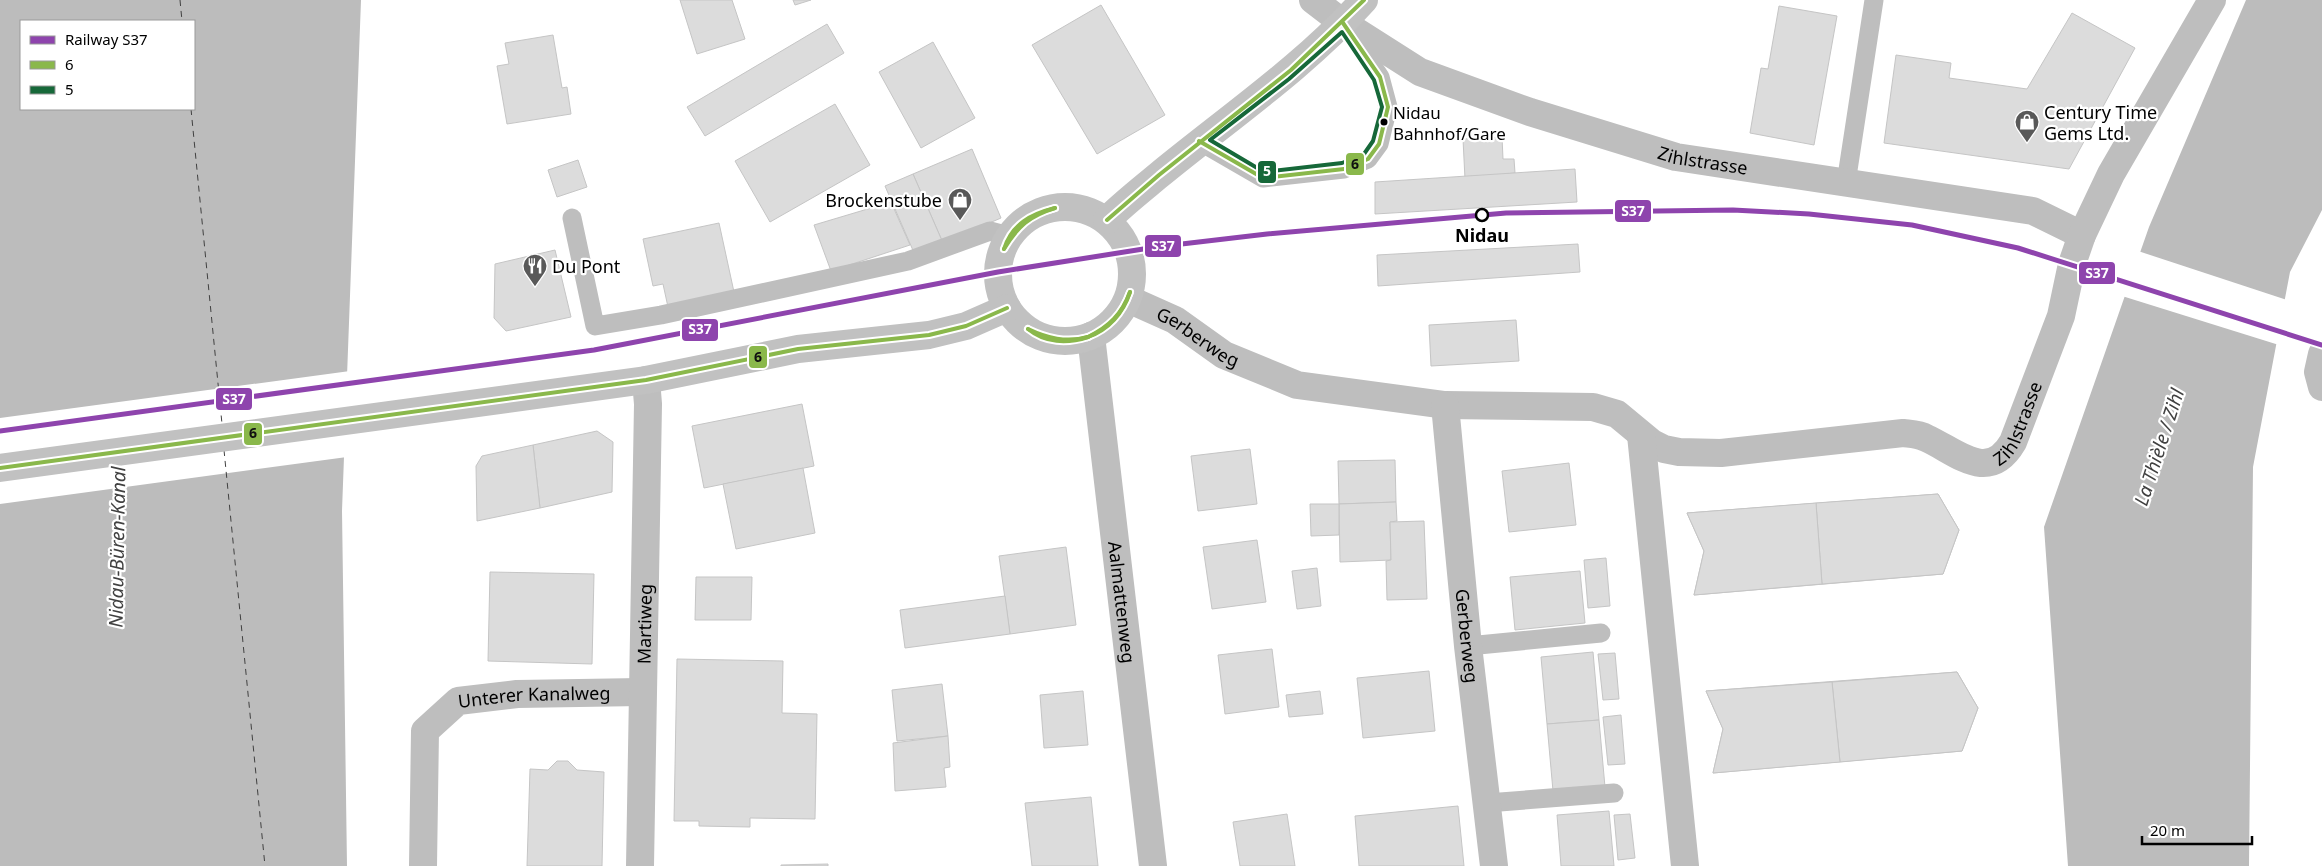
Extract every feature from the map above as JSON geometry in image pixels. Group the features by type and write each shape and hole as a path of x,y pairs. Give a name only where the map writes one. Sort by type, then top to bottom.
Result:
{"main road":[{"path":"1107,220 1199,141 1343,24 1364,0"},
{"path":"1065,206 1087,210 1107,220 1120,234 1129,251 1133,270 1132,285 1128,299 1119,315 1106,328 1091,336 1072,341 1053,340 1035,334 1020,323 1008,308 1000,290 998,272 1001,253 1009,236 1024,220 1044,210 1065,206"},
{"path":"0,468 646,380 798,349 929,335 966,326 1008,308"}],"street":[{"name":"Zihlstrasse","path":"1313,0 1343,24 1420,72 1530,112 1676,157 2033,211 2082,235"},
{"name":"Zihlstrasse","path":"1593,407 1617,414 1641,435 1664,449 1679,452 1721,453 1903,433 1924,437 1962,459 1983,463 2002,457 2013,442 2061,316 2072,264 2082,235 2111,174 2212,0"},
{"name":"Gerberweg","path":"1128,299 1175,320 1224,355 1297,385 1445,405 1593,407"},
{"name":"Aalmattenweg","path":"1091,336 1153,866"},
{"path":"2322,354 2318,372 2322,387"},
{"name":"Martiweg","path":"640,866 641,692 648,404 646,380"},
{"name":"Gerberweg","path":"1445,405 1468,646 1494,866"},
{"path":"1641,435 1685,866"},
{"name":"Unterer Kanalweg","path":"423,866 425,732 458,701 517,694 641,692"}],"lane":[{"path":"1846,183 1874,0"},
{"path":"1199,141 1262,178 1344,169 1368,159 1379,144 1388,107 1380,77 1343,24"},
{"path":"572,218 595,326 661,315 908,261 990,231 1009,236"},
{"path":"1468,646 1601,633"},
{"path":"1487,803 1614,793"}],"water":[{"name":"Nidau-Büren-Kanal","path":"0,0 361,0 342,511 347,866 0,866"},
{"name":"La Thièle / Zihl","path":"2246,0 2322,0 2322,210 2290,272 2253,467 2249,866 2068,866 2044,527 2149,227"}],"pier":[{"path":"2138,251 2287,300 2279,345 2122,296"},
{"path":"350,371 347,457 0,504 0,418"}],"building":[{"path":"680,0 732,0 745,39 697,54"},
{"path":"793,0 811,0 795,5"},
{"path":"1101,5 1165,115 1097,154 1032,45"},
{"path":"1779,6 1837,16 1814,145 1750,133 1761,68 1768,69"},
{"path":"2072,13 2135,48 2069,169 1884,143 1896,55 1951,63 1949,78 2027,89"},
{"path":"827,24 844,53 705,136 687,107"},
{"path":"553,35 562,88 567,87 571,114 507,124 497,66 509,64 505,43"},
{"path":"933,42 975,118 921,148 879,72"},
{"path":"835,104 870,165 770,222 735,161"},
{"path":"1502,137 1503,159 1514,159 1515,173 1504,174 1504,177 1465,179 1463,139"},
{"path":"972,149 1001,218 943,243 913,174"},
{"path":"578,160 587,187 557,197 548,170"},
{"path":"1575,169 1577,202 1375,214 1375,182"},
{"path":"913,174 943,243 915,255 885,186"},
{"path":"891,202 910,245 831,271 814,225"},
{"path":"719,223 734,292 668,307 663,284 653,286 643,239"},
{"path":"1578,244 1580,272 1378,286 1377,255"},
{"path":"555,250 571,317 506,331 494,318 495,264"},
{"path":"1516,320 1519,361 1431,366 1429,325"},
{"path":"802,404 814,466 704,488 692,426"},
{"path":"597,431 613,442 612,492 540,508 533,445"},
{"path":"533,445 540,508 477,521 476,466 482,456"},
{"path":"1250,449 1257,504 1198,511 1191,456"},
{"path":"1395,460 1396,502 1339,504 1338,461"},
{"path":"1569,463 1576,525 1509,532 1502,471"},
{"path":"803,468 815,533 736,549 723,484"},
{"path":"1938,494 1959,530 1943,574 1694,595 1704,551 1687,513"},
{"path":"1938,494 1959,530 1943,574 1822,584 1816,503"},
{"path":"1396,502 1397,521 1390,522 1391,560 1340,562 1339,504"},
{"path":"1816,503 1822,584 1694,595 1704,551 1687,513"},
{"path":"1310,504 1339,504 1339,535 1311,536"},
{"path":"1424,521 1427,599 1387,600 1386,561 1391,560 1390,522"},
{"path":"1257,540 1266,602 1212,609 1203,547"},
{"path":"1066,547 1076,625 1010,634 999,556"},
{"path":"1606,558 1610,606 1588,608 1584,560"},
{"path":"1317,568 1321,606 1297,609 1292,571"},
{"path":"1580,571 1585,623 1515,630 1510,577"},
{"path":"490,572 594,574 592,664 488,661"},
{"path":"696,577 752,577 751,620 695,620"},
{"path":"1005,596 1010,634 905,648 900,610"},
{"path":"1272,649 1279,707 1225,714 1218,655"},
{"path":"1593,652 1599,720 1547,724 1541,657"},
{"path":"1615,653 1619,699 1603,700 1598,654"},
{"path":"677,659 783,661 782,713 817,714 815,819 750,818 750,827 699,826 699,821 674,821"},
{"path":"1429,671 1435,731 1363,738 1357,678"},
{"path":"1957,672 1978,708 1962,751 1713,773 1723,729 1706,691"},
{"path":"1957,672 1978,708 1962,751 1840,762 1832,682"},
{"path":"1832,682 1840,762 1713,773 1723,729 1706,691"},
{"path":"942,684 948,736 897,741 892,690"},
{"path":"1083,691 1088,745 1044,748 1040,695"},
{"path":"1320,691 1323,714 1289,717 1286,695"},
{"path":"1621,715 1625,764 1608,765 1603,717"},
{"path":"1599,720 1605,787 1553,791 1547,724"},
{"path":"948,736 950,767 944,768 946,787 895,791 893,743"},
{"path":"557,761 568,761 577,770 604,772 602,866 527,866 530,769 548,770"},
{"path":"1091,797 1098,866 1032,866 1025,803"},
{"path":"1458,806 1464,866 1359,866 1355,816"},
{"path":"1609,811 1614,866 1561,866 1557,815"},
{"path":"1287,814 1295,866 1240,866 1233,822"},
{"path":"1630,814 1635,858 1618,860 1614,815"},
{"path":"828,864 828,866 781,866 781,865"}],"ferry route":[{"path":"180,0 182,20"},
{"path":"191,110 222,424"},
{"path":"224,450 265,866"}],"rail line":[{"name":"S37","path":"0,431 594,350 998,272 1156,247 1267,234 1506,213 1733,210 1809,214 1912,225 2018,248 2322,345"}],"transit line":[{"name":"6","path":"1107,220 1159,175 1291,70 1364,0"},
{"name":"6","path":"1199,141 1263,178 1344,169 1368,159 1379,144 1388,107 1380,77 1343,23"},
{"name":"5","path":"1342,32 1374,80 1382,107 1373,141 1364,154 1342,163 1264,172 1210,140 1289,79 1342,32"},
{"name":"6","path":"1004,249 1012,233 1024,221 1038,213 1055,208"},
{"name":"6","path":"1004,249 1019,228 1031,218 1055,208"},
{"name":"6","path":"1088,337 1114,319 1123,307 1130,292"},
{"name":"6","path":"1088,337 1109,325 1123,307 1130,292"},
{"name":"6","path":"0,468 646,380 798,349 929,335 966,326 1007,308"},
{"name":"6","path":"1028,329 1057,339 1072,340 1088,337"},
{"name":"6","path":"1028,329 1035,334 1056,341 1072,341 1088,337"}],"place":[{"name":"Nidau Bahnhof/Gare","path":"1384,122"},
{"name":"Century Time Gems Ltd.","path":"2027,143"},
{"name":"Nidau","path":"1482,215"},
{"name":"Brockenstube","path":"960,221"},
{"name":"Du Pont","path":"535,287"}]}
